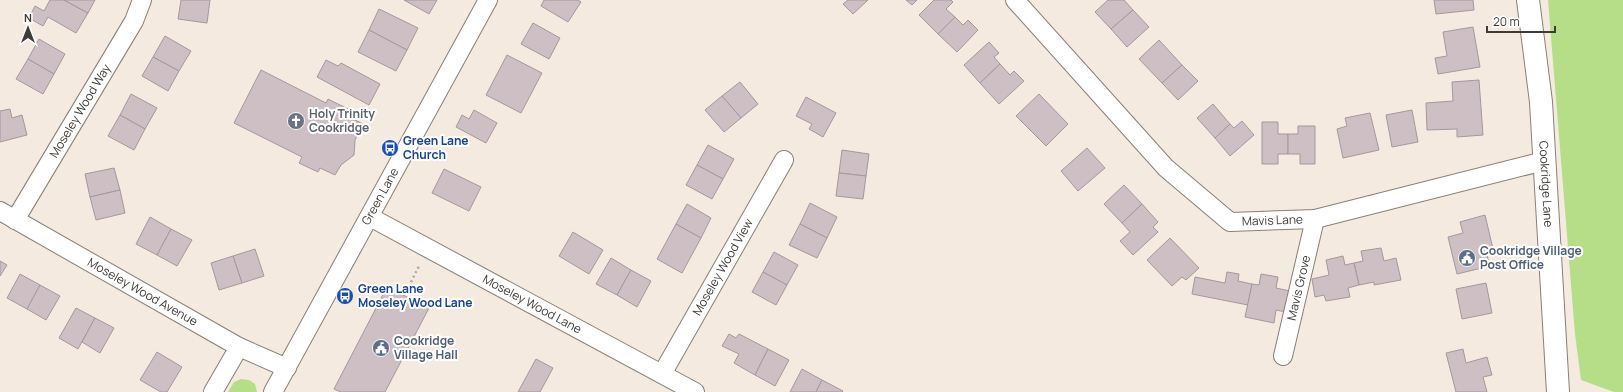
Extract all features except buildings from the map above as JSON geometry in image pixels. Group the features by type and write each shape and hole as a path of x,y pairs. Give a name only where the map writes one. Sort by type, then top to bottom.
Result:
{"street":[{"name":"Moseley Wood Way","path":"7,215 134,21 142,0"},
{"name":"Green Lane","path":"273,392 488,0"},
{"name":"Mavis Lane","path":"1015,0 1166,168 1230,222 1315,219 1544,161"},
{"name":"Cookridge Lane","path":"1528,0 1540,102 1558,392"},
{"name":"Moseley Wood View","path":"662,374 784,160"},
{"name":"Moseley Wood Avenue","path":"7,215 239,347 287,368"},
{"name":"Moseley Wood Lane","path":"370,217 694,392"},
{"name":"Mavis Grove","path":"1283,356 1315,219"},
{"path":"213,392 239,347"}],"green space":[{"path":"1548,0 1623,0 1623,392 1614,392 1581,380 1575,334"},
{"path":"241,379 249,380 255,384 257,392 228,392 234,382"}],"place":[{"name":"Holy Trinity Cookridge","path":"296,121"},
{"name":"Green Lane Church","path":"390,148"},
{"name":"Cookridge Village Post Office","path":"1467,258"},
{"name":"Green Lane Moseley Wood Lane","path":"345,296"},
{"name":"Cookridge Village Hall","path":"381,348"}]}
